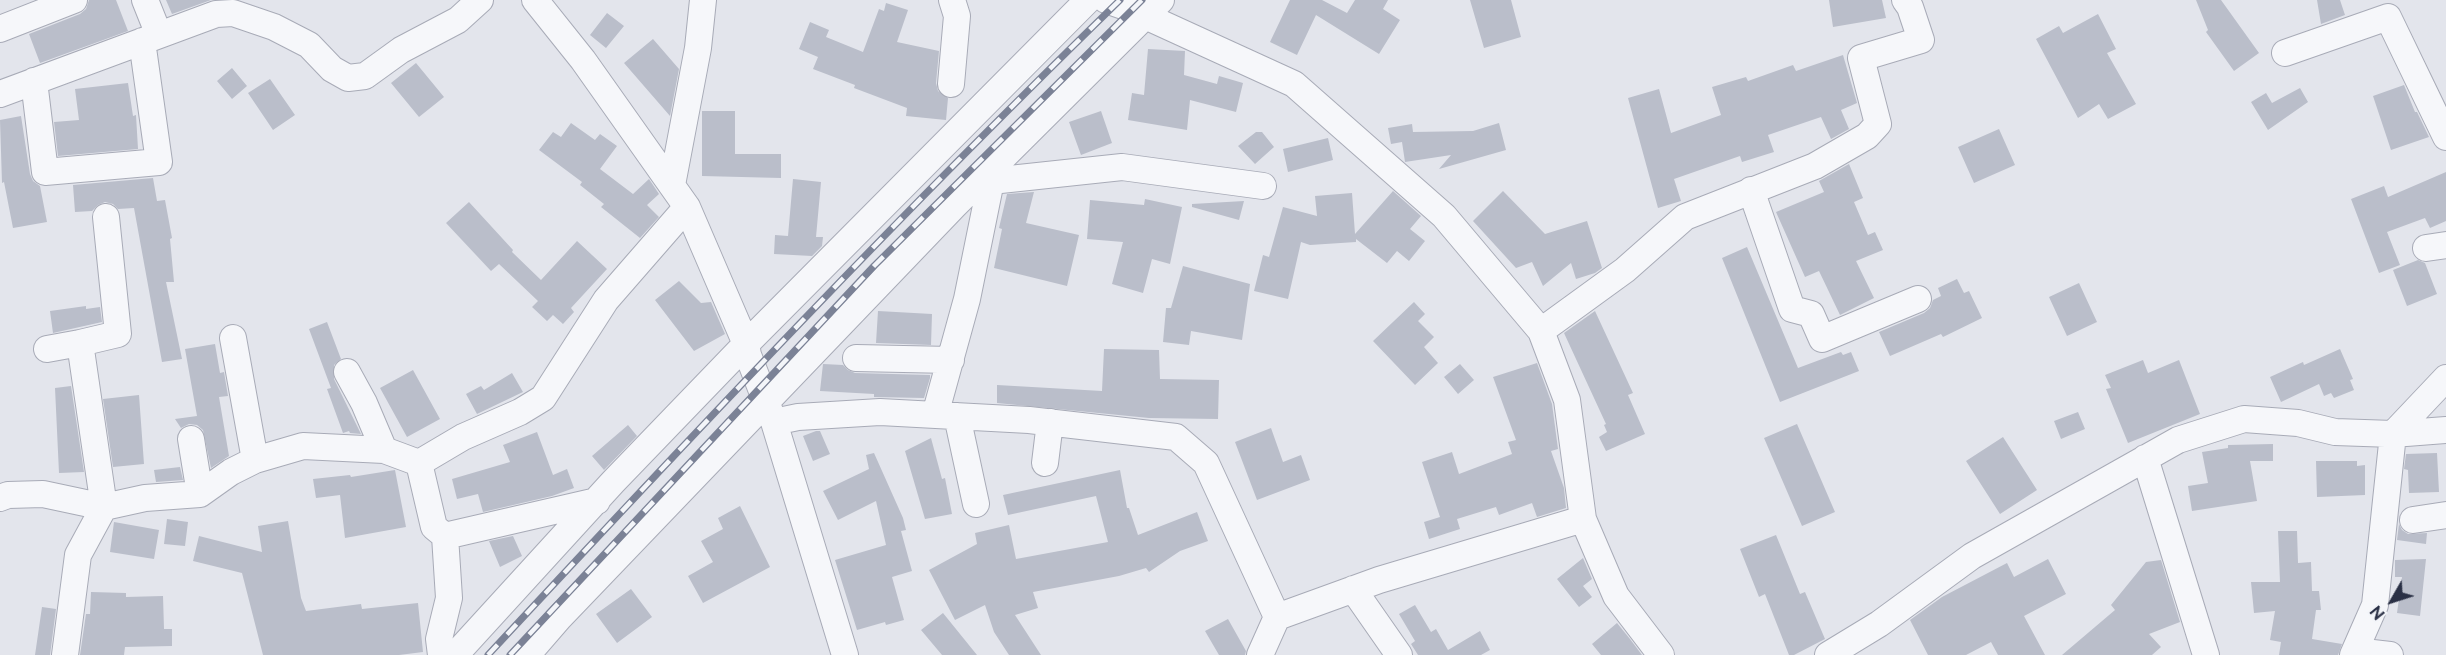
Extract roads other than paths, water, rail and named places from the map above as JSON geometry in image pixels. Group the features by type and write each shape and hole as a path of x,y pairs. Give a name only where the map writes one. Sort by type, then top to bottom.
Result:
{"street":[{"path":"0,29 74,0"},
{"path":"34,81 45,172 159,162 145,0"},
{"path":"0,94 216,14 233,13 274,27 309,45 332,69 348,78 365,76 401,51 458,20 480,0"},
{"path":"536,0 583,60 687,207 746,344 748,356 770,412 845,655"},
{"path":"672,185 698,48 703,0"},
{"path":"455,655 746,344 1088,0"},
{"path":"1106,0 1154,7 1175,31 1294,84 1444,216 1541,331 1567,400 1584,519 1616,596 1654,653"},
{"path":"1541,331 1625,270 1685,217 1815,166 1867,136 1878,124 1861,58 1921,40 1910,7 1905,0"},
{"path":"527,655 770,412 955,205 1154,7"},
{"path":"951,84 955,8"},
{"path":"2285,53 2335,37 2355,26 2388,16 2446,138"},
{"path":"976,504 946,416 951,360 967,300 991,181 1122,167 1263,186"},
{"path":"1751,190 1792,309 1811,314 1822,339 1918,299"},
{"path":"419,464 463,437 520,412 543,398 606,300 687,207"},
{"path":"47,349 118,334 106,217"},
{"path":"233,338 255,460"},
{"path":"65,655 78,555 104,507 80,343"},
{"path":"856,358 951,360"},
{"path":"347,372 364,403 384,450"},
{"path":"2390,655 2354,653 2375,605 2394,434 2446,378"},
{"path":"770,412 798,417 880,412 1050,422 1176,437 1206,463 1277,617"},
{"path":"1828,655 1879,624 1972,556 2178,440 2244,419 2298,423 2335,432 2394,434 2446,430"},
{"path":"1046,463 1050,422"},
{"path":"191,439 200,494"},
{"path":"0,498 8,495 43,494 104,507 145,498 200,494 231,472 255,460 303,446 384,450 419,464"},
{"path":"2145,458 2206,655"},
{"path":"419,464 434,527 445,536 449,598 439,639 441,655"},
{"path":"445,536 597,501"},
{"path":"2413,520 2446,514"},
{"path":"1260,655 1277,617 1353,589 1584,519"},
{"path":"1353,589 1399,655"}],"railway":[{"path":"488,655 800,324 958,161 1120,0"},
{"path":"510,655 874,266 1142,0"}]}
